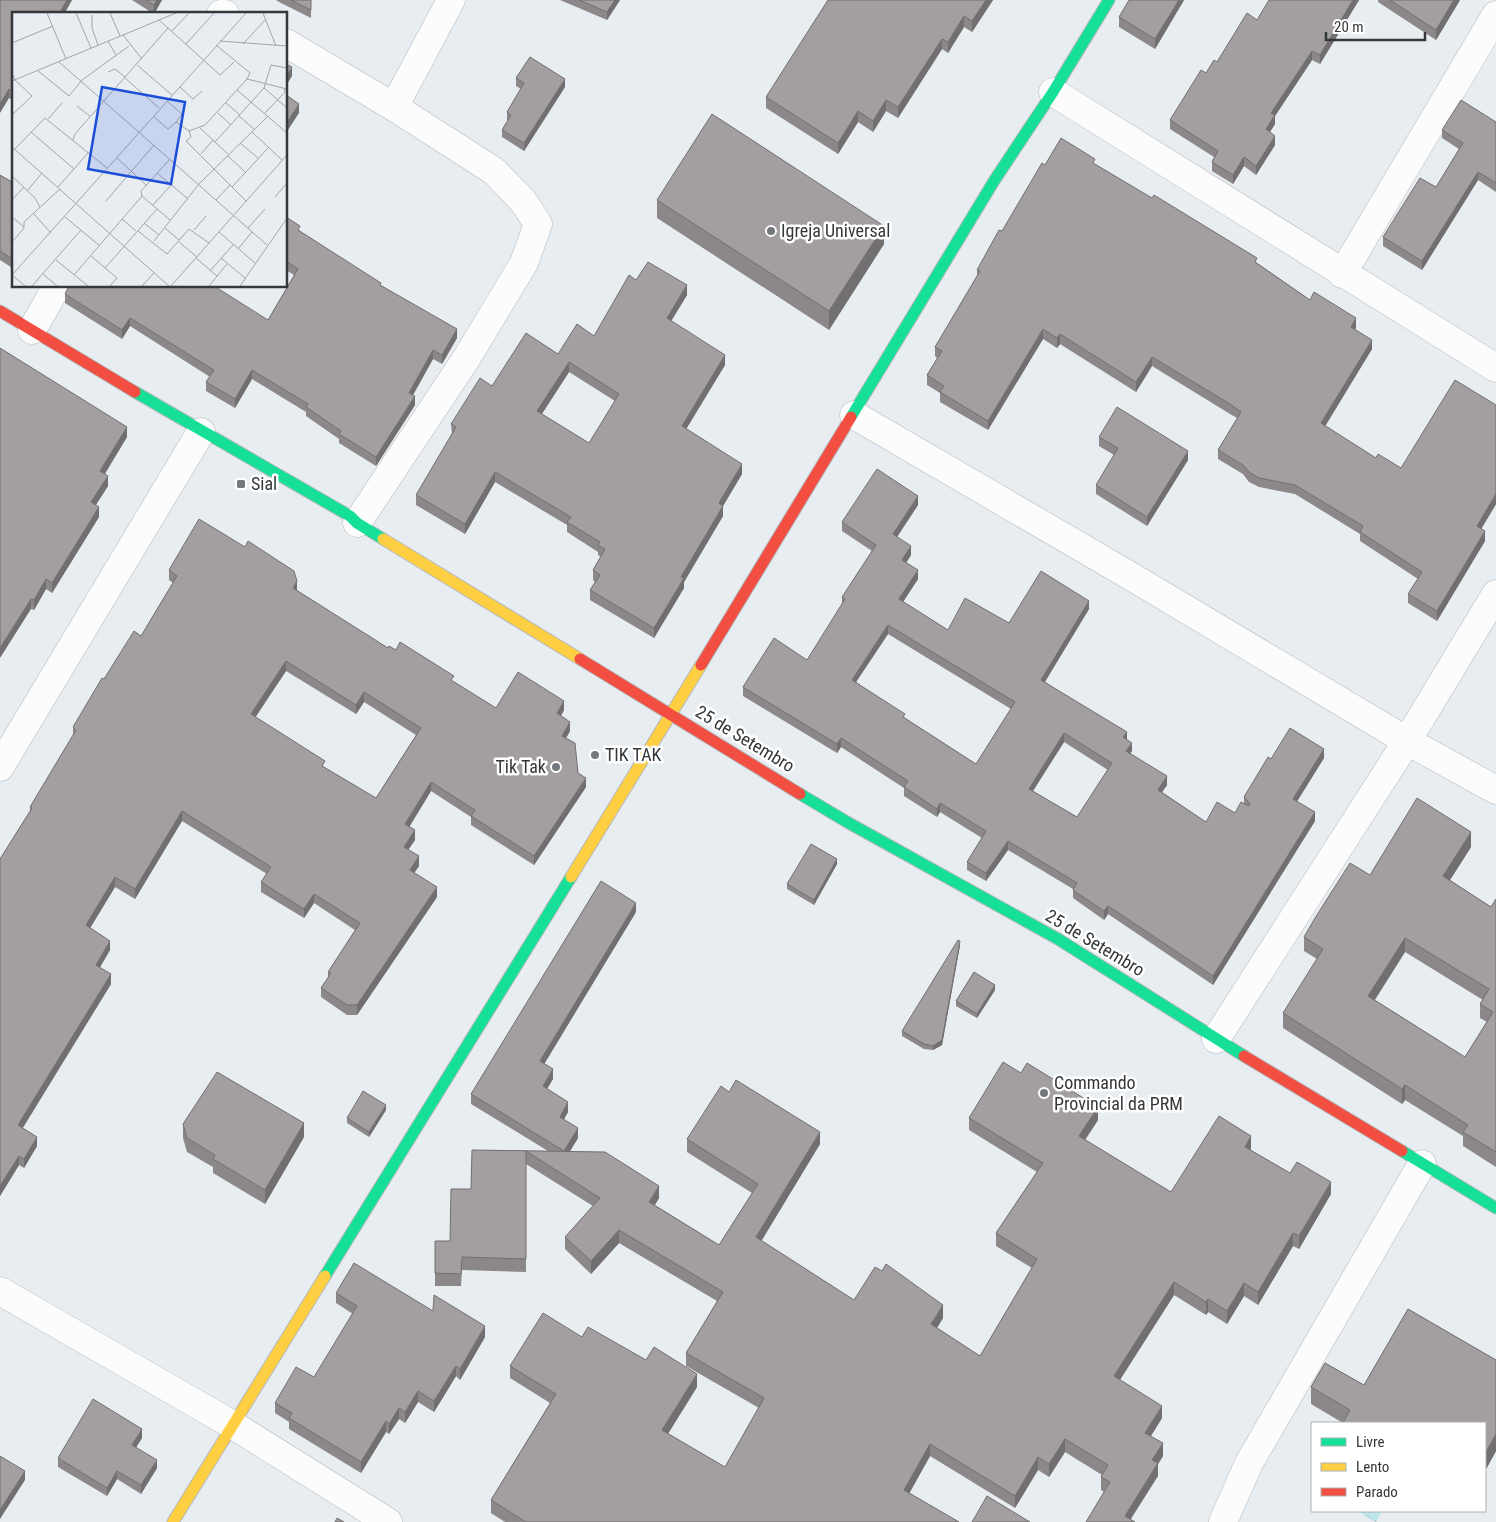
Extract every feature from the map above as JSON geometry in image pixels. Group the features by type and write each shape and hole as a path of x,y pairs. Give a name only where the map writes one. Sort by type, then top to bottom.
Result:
{"street":[{"path":"394,107 451,0"},
{"path":"173,1522 671,715 994,181 1053,92 1109,0"},
{"path":"1342,274 1496,15"},
{"path":"288,44 394,107 494,171 523,201 538,224 524,263 466,359 357,523"},
{"path":"1053,92 1342,274 1496,368"},
{"path":"32,330 56,288"},
{"name":"25 de Setembro","path":"0,311 202,432 350,516 357,523 847,822 1058,939 1216,1039 1496,1208"},
{"path":"854,415 1127,574 1407,741 1496,790"},
{"path":"0,768 202,432"},
{"path":"1216,1039 1407,741 1496,594"},
{"path":"1223,1522 1249,1463 1422,1164"},
{"path":"0,1291 233,1425 388,1522"}],"water":[{"path":"1359,1512 1381,1512 1376,1522"}],"building":[{"path":"0,0 67,0 60,12 12,12 12,91 9,89 0,104"},
{"path":"146,0 157,0 154,5"},
{"path":"291,0 311,0 311,10"},
{"path":"579,0 615,0 607,12"},
{"path":"828,0 986,0 972,21 964,16 948,42 942,39 898,107 886,100 873,121 858,111 838,143 766,97"},
{"path":"1129,0 1179,0 1155,39 1119,17"},
{"path":"1269,0 1353,0 1320,55 1312,51 1271,113 1275,115 1266,129 1275,136 1256,166 1244,157 1233,175 1212,162 1218,151 1170,120 1201,70 1206,73 1214,60 1217,62 1247,13 1257,20"},
{"path":"1390,0 1454,0 1436,30"},
{"path":"530,57 565,79 524,143 502,130 511,115 507,112 524,83 516,78"},
{"path":"288,65 292,67 288,74"},
{"path":"288,96 299,104 288,121"},
{"path":"1461,100 1496,122 1496,183 1478,172 1422,261 1383,237 1420,178 1436,187 1463,143 1442,130"},
{"name":"Igreja Universal","path":"712,114 884,226 829,311 657,200"},
{"path":"1061,138 1095,159 1093,163 1152,198 1154,195 1257,258 1255,262 1310,300 1314,292 1356,318 1351,327 1372,340 1321,423 1376,458 1378,454 1401,468 1455,380 1496,405 1496,494 1477,526 1485,531 1437,611 1408,594 1422,572 1360,532 1363,526 1295,485 1259,478 1249,472 1243,465 1218,450 1241,412 1152,357 1136,382 1060,334 1057,338 1043,329 988,421 940,392 944,386 927,375 942,351 935,347 980,271 977,270 999,230 1002,231 1042,163 1045,165"},
{"path":"0,175 12,182 12,259 0,251"},
{"path":"288,218 300,226 298,230 381,283 380,285 457,329 442,355 433,350 409,393 415,396 376,457 339,434 341,431 306,407 308,404 252,370 235,399 206,382 214,370 130,318 122,330 65,294 68,288 217,288 268,320 298,269 288,262"},
{"path":"648,262 687,285 667,318 725,355 682,426 742,464 719,503 723,506 681,577 684,578 654,628 590,590 600,575 593,570 605,549 598,545 600,542 567,522 571,517 495,472 465,524 416,495 456,427 451,424 480,378 492,386 526,333 558,354 577,324 594,336 629,275 636,280","holes":["569,362 619,394 589,443 537,411"]},
{"path":"0,348 127,427 100,471 108,476 91,502 99,507 52,583 46,579 34,600 31,599 0,648"},
{"path":"1117,407 1188,451 1147,517 1096,485 1118,448 1099,437"},
{"path":"877,469 918,496 893,534 911,546 902,560 918,570 899,599 948,630 965,598 1009,623 1041,571 1089,601 1041,680 1127,732 1123,737 1132,743 1126,751 1167,776 1158,790 1206,822 1217,802 1235,813 1241,802 1249,806 1250,804 1244,797 1268,757 1271,759 1290,728 1324,749 1293,799 1315,812 1213,976 1108,906 1104,911 1073,890 1077,883 1008,841 986,873 967,862 986,831 940,803 937,809 904,787 908,781 841,738 837,744 743,687 774,638 807,660 845,599 842,597 876,545 842,522","holes":["888,625 1015,702 976,764 903,717 905,714 852,680","1064,733 1112,763 1077,817 1029,789"]},
{"path":"199,519 245,547 248,541 294,571 297,581 293,588 388,648 389,646 396,650 400,642 454,676 451,680 496,708 518,672 564,701 557,713 570,722 562,736 575,743 578,773 586,778 534,856 471,816 475,810 431,782 405,824 415,830 404,847 419,856 410,870 437,887 357,1005 347,1005 321,988 331,973 328,972 360,923 314,894 304,909 261,882 271,867 182,811 135,889 115,877 86,925 110,941 96,965 111,974 18,1125 37,1137 24,1159 19,1156 0,1186 0,859 32,808 30,807 76,730 73,727 102,678 104,679 134,631 141,636 177,576 169,570","holes":["286,661 356,705 364,692 421,728 376,798 322,766 325,761 251,714"]},
{"path":"1417,798 1471,832 1443,876 1491,907 1496,899 1496,1152 1463,1132 1468,1125 1405,1085 1402,1089 1283,1013 1323,949 1304,937 1315,918 1350,863 1370,875","holes":["1405,938 1489,989 1480,1004 1493,1012 1465,1057 1368,996"]},
{"path":"811,844 837,859 814,900 787,884"},
{"path":"601,881 636,903 540,1061 553,1069 543,1086 568,1102 560,1117 578,1128 564,1151 471,1094"},
{"path":"958,940 960,941 942,1040 933,1046 924,1044 902,1031"},
{"path":"974,972 995,985 977,1014 956,1001"},
{"path":"1003,1062 1021,1073 1027,1063 1098,1107 1079,1136 1171,1192 1219,1116 1251,1136 1245,1147 1290,1173 1297,1162 1331,1182 1299,1236 1293,1233 1258,1292 1244,1283 1227,1311 1208,1299 1206,1302 1174,1282 1114,1376 1162,1406 1145,1433 1163,1443 1152,1460 1158,1463 1125,1516 1135,1522 1086,1522 1110,1482 1101,1477 1108,1465 1065,1439 1049,1464 1038,1457 1015,1496 930,1444 904,1490 959,1522 526,1522 491,1500 556,1394 510,1366 543,1313 582,1337 588,1327 646,1360 654,1347 697,1374 662,1430 725,1467 764,1398 686,1353 723,1292 619,1230 591,1261 565,1237 600,1198 526,1151 526,1259 462,1257 461,1274 435,1273 435,1241 450,1241 451,1189 471,1189 472,1150 605,1152 659,1186 649,1202 719,1245 758,1184 687,1139 721,1086 729,1092 736,1080 820,1132 756,1237 854,1300 875,1267 882,1271 886,1264 943,1305 931,1324 980,1356 1037,1259 996,1233 1043,1163 969,1118"},
{"path":"217,1072 304,1123 265,1190 213,1159 215,1155 187,1138 183,1124"},
{"path":"363,1091 386,1105 369,1132 347,1118"},
{"path":"354,1263 433,1311 434,1295 485,1326 460,1369 456,1366 434,1401 418,1391 405,1412 399,1408 389,1424 386,1421 361,1462 289,1418 292,1413 275,1403 296,1367 314,1377 357,1306 336,1293"},
{"path":"1408,1309 1496,1360 1496,1434 1486,1452 1486,1422 1344,1422 1350,1410 1311,1387 1325,1363 1364,1385"},
{"path":"93,1399 142,1429 132,1445 157,1460 141,1485 117,1471 107,1488 58,1458"},
{"path":"0,1456 25,1471 0,1510"},
{"path":"987,1496 1030,1522 972,1522"},
{"path":"337,1518 344,1522 335,1522"}],"traffic: fast":[{"path":"851,417 994,181 1053,92 1109,0"},
{"path":"135,392 350,516 357,523 383,539"},
{"path":"800,794 1058,939 1244,1056"},
{"path":"325,1276 571,877"},
{"path":"1402,1151 1496,1208"}],"traffic: slow":[{"path":"383,539 580,659"},
{"path":"571,877 701,665"},
{"path":"173,1522 325,1276"}],"traffic: jam":[{"path":"0,311 135,392"},
{"path":"701,665 851,417"},
{"path":"580,659 800,794"},
{"path":"1244,1056 1402,1151"}],"place":[{"name":"Igreja Universal","path":"771,231"},
{"name":"Sial","path":"241,484"},
{"name":"TIK TAK","path":"595,755"},
{"name":"Tik Tak","path":"556,767"},
{"name":"Commando Provincial da PRM","path":"1044,1093"}]}
